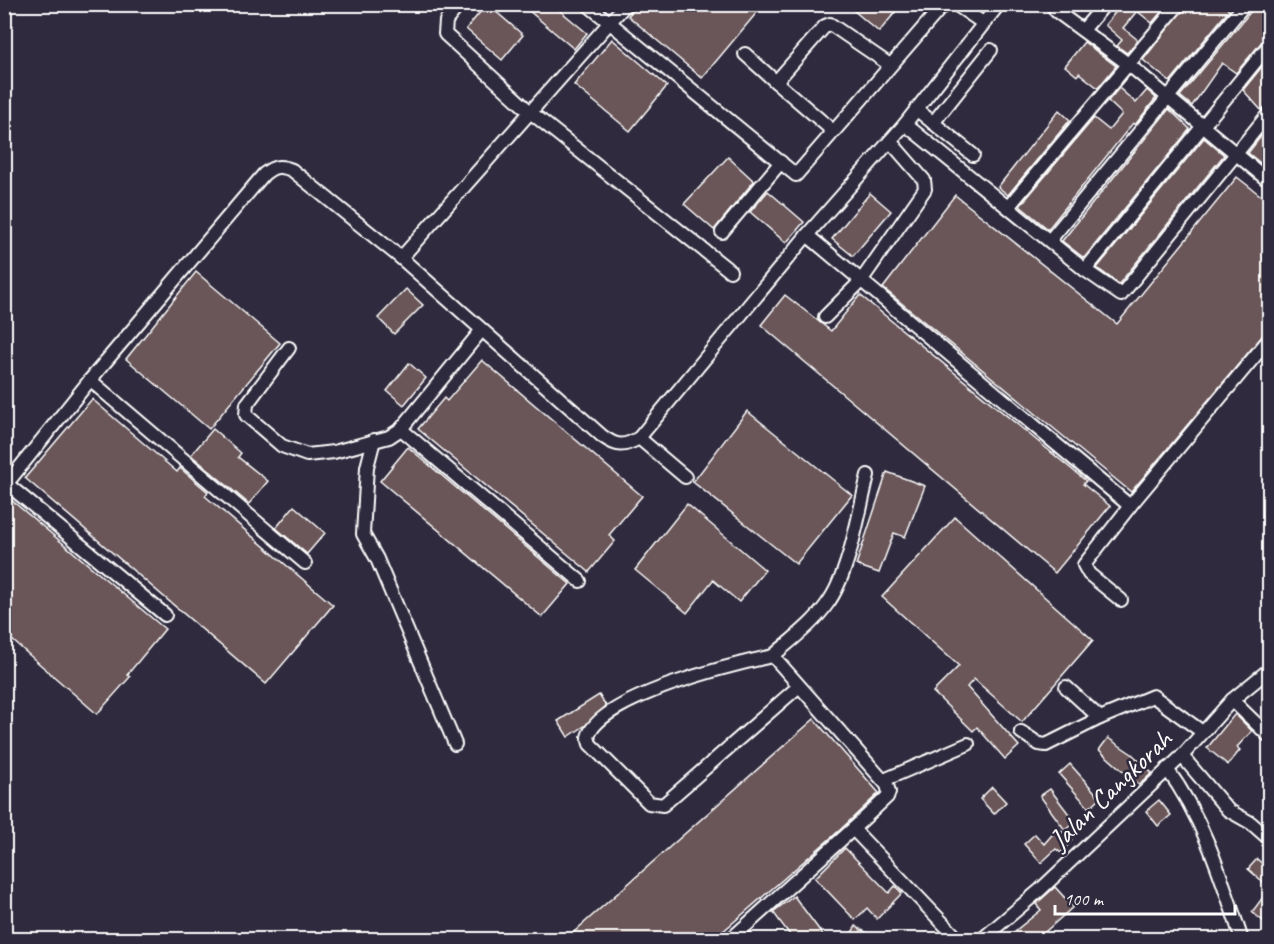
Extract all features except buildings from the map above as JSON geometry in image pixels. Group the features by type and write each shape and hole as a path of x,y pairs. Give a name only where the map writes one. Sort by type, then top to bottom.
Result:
{"street":[{"path":"460,4 446,21 445,34 530,111 730,271"},
{"path":"587,4 796,174 944,4"},
{"path":"401,258 626,4"},
{"path":"955,4 983,23"},
{"path":"165,615 6,486 90,380 272,167 282,166 292,170 401,258 481,331 611,443 619,446 627,445 639,438 807,235 830,200 905,124 999,4"},
{"path":"1052,4 1056,10 1128,64 1269,182"},
{"path":"1084,29 1105,4"},
{"path":"1009,206 1179,4"},
{"path":"1050,240 1245,4"},
{"path":"776,82 825,26 830,24 890,65"},
{"path":"1085,270 1269,44"},
{"path":"933,123 991,50"},
{"path":"745,54 833,131"},
{"path":"916,110 973,155"},
{"path":"905,124 1116,294 1124,293 1269,112"},
{"path":"825,317 861,281 925,189 924,180 890,141"},
{"path":"722,232 781,162"},
{"path":"807,235 1130,506"},
{"path":"289,348 247,404 246,415 282,446 307,455 334,452 389,437 401,429 481,331"},
{"path":"1121,600 1089,574 1084,565 1269,338"},
{"path":"90,380 305,563"},
{"path":"401,429 580,581"},
{"path":"639,438 685,477"},
{"path":"374,440 367,467 363,534 377,560 455,744"},
{"path":"798,687 663,805 649,803 590,744 588,737 594,726 622,705 664,686 728,665 773,656 816,617 834,593 857,521 868,476"},
{"path":"730,939 887,797 889,789 884,780 798,687 773,656"},
{"name":"Jalan Cangkorah","path":"981,939 1040,890 1182,756 1201,731 1232,700 1269,669"},
{"path":"1066,687 1100,718"},
{"path":"1021,732 1039,744 1046,745 1100,718 1153,696 1201,731"},
{"path":"1232,700 1269,737"},
{"path":"884,780 968,744"},
{"path":"1182,756 1228,810 1251,823 1267,837"},
{"path":"1167,769 1180,787 1209,840 1242,939"},
{"path":"853,829 959,939"}]}
